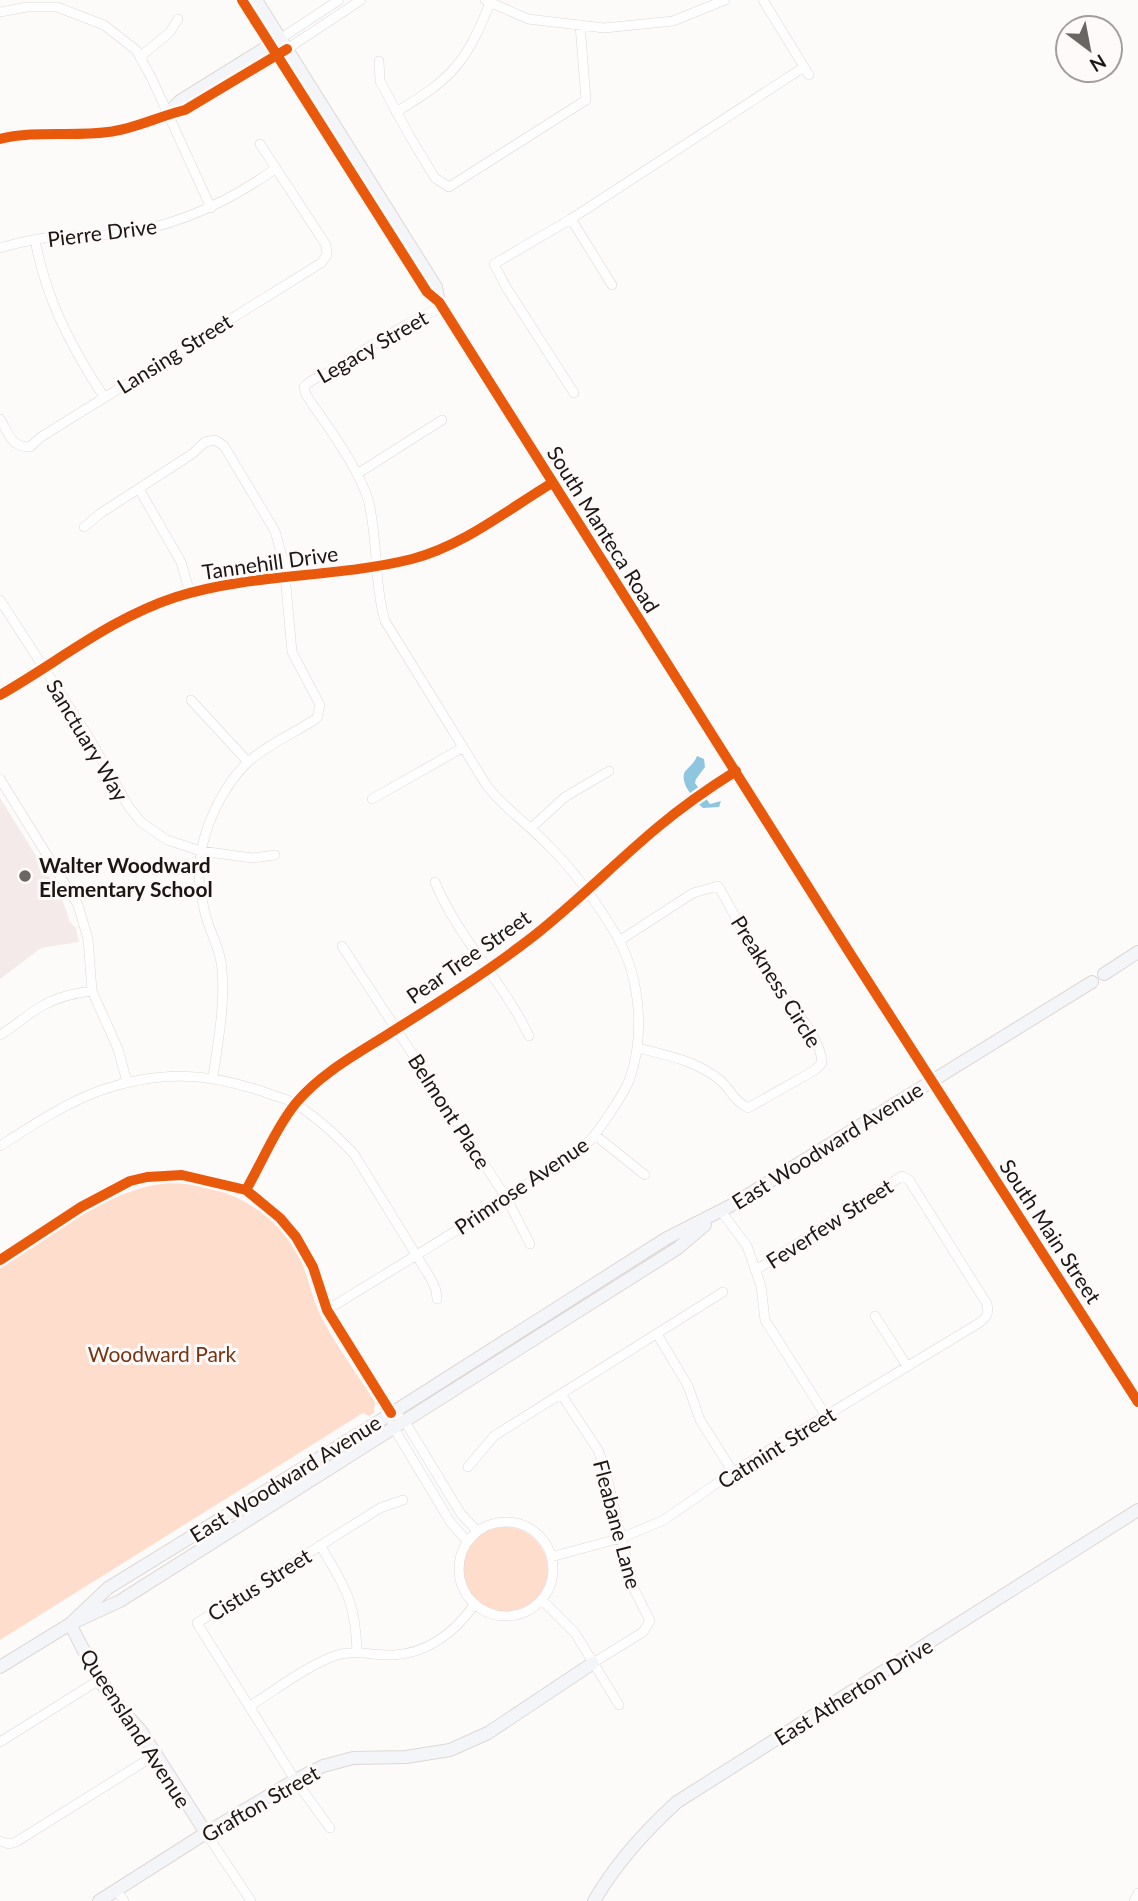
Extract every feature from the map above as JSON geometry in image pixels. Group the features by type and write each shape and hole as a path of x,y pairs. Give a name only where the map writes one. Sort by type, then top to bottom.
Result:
{"street":[{"name":"South Manteca Road","path":"242,0 279,47"},
{"name":"South Manteca Road","path":"256,0 279,47 428,292 441,304 932,1080"},
{"path":"279,47 327,3 339,0"},
{"path":"0,139 39,134 82,135 108,132 185,110 279,47 361,0"},
{"path":"396,112 428,93 455,70 475,41 487,1 528,19 604,28 673,21 725,0"},
{"path":"574,393 494,264 571,219 807,71 762,0"},
{"path":"0,12 57,3 104,24 141,56 211,208"},
{"path":"141,56 170,32 178,19"},
{"path":"379,61 380,81 396,112 435,178 449,187 586,100 580,25"},
{"path":"260,145 275,169"},
{"name":"Pierre Drive","path":"0,248 35,240 120,234 156,227 211,208 245,191 275,169"},
{"name":"Lansing Street","path":"0,419 13,444 30,447 41,437 104,397 321,263 327,255 326,245 275,169"},
{"path":"571,219 612,285"},
{"path":"35,240 44,281 57,316 104,397"},
{"name":"Legacy Street","path":"304,387 310,380 328,373 441,304"},
{"name":"Primrose Avenue","path":"304,387 356,474 369,503 379,601 385,621 462,748 501,804 549,846 587,892 619,941 633,976 639,1020 638,1048 629,1081 595,1135 580,1150 507,1199 327,1310"},
{"path":"356,474 442,420"},
{"path":"84,527 205,443 215,440 224,446 275,531 284,564 292,652 320,705 317,718 265,749 235,777 216,808 201,851 198,868 204,910 220,956 222,970 222,1001 213,1077"},
{"name":"Tannehill Drive","path":"0,695 117,623 154,605 190,593 414,559 455,542 552,483"},
{"path":"139,489 181,562 190,593"},
{"name":"Sanctuary Way","path":"0,600 141,822 167,840 201,851 252,858 275,855"},
{"path":"191,700 248,762"},
{"path":"372,799 462,748"},
{"path":"531,828 565,797 609,771"},
{"name":"Pear Tree Street","path":"246,1190 296,1104 329,1072 488,970 587,892 691,800 736,771"},
{"path":"0,779 78,905 88,939 92,991 118,1049 127,1082"},
{"path":"435,882 446,909 510,1001 528,1035"},
{"name":"Preakness Circle","path":"619,941 693,893 718,886 770,979 821,1049 822,1063 815,1070 748,1108 736,1101 721,1081 687,1061 638,1048"},
{"name":"Belmont Place","path":"342,946 507,1199 530,1244"},
{"path":"1092,982 1138,952"},
{"name":"East Woodward Avenue","path":"70,1624 108,1588 667,1238 721,1211 1092,982"},
{"path":"0,1035 42,1006 72,994 92,991"},
{"path":"0,1146 67,1105 127,1082 175,1076 213,1077 296,1104 339,1138 354,1154 436,1290 437,1298"},
{"name":"South Main Street","path":"932,1080 1138,1402"},
{"path":"595,1135 645,1175"},
{"path":"0,1260 82,1207 130,1181 182,1175 246,1190 280,1218 296,1237 313,1267 327,1310 391,1413 392,1427 451,1523 468,1542"},
{"name":"Feverfew Street","path":"756,1270 902,1176 909,1180 987,1304 988,1311"},
{"path":"721,1211 747,1246 761,1286 765,1320 825,1416"},
{"name":"East Woodward Avenue","path":"0,1667 70,1624 120,1601 678,1248 721,1211"},
{"path":"468,1467 494,1436 723,1292"},
{"name":"Catmint Street","path":"551,1557 621,1538 664,1520 733,1472 979,1323 988,1311"},
{"path":"875,1317 907,1366"},
{"path":"657,1334 688,1385 700,1420 733,1472"},
{"name":"Fleabane Lane","path":"561,1394 598,1450 606,1469 633,1587 650,1621"},
{"path":"391,1413 404,1420 461,1514 477,1531"},
{"name":"Cistus Street","path":"250,1706 197,1623 380,1508 403,1500"},
{"name":"East Atherton Drive","path":"594,1901 642,1834 677,1802 1138,1510"},
{"path":"494,1523 518,1523 538,1534 544,1541 551,1557 552,1578 542,1600 529,1611 507,1617 493,1615 474,1605 460,1584 458,1569 464,1547 477,1531 494,1523"},
{"path":"320,1545 347,1590 353,1607 357,1653"},
{"path":"542,1600 564,1620 619,1705"},
{"path":"330,1828 295,1780 250,1706 336,1655 393,1655 428,1646 460,1624 474,1605"},
{"name":"Grafton Street","path":"99,1901 120,1896 206,1833 323,1766 353,1758 430,1754 469,1743 643,1632 650,1621"},
{"name":"Queensland Avenue","path":"70,1624 99,1680 141,1731 251,1901"},
{"path":"0,1742 99,1680"},
{"path":"0,1841 16,1842 155,1755"},
{"path":"1134,1901 1138,1894"}],"shaded area":[{"name":"Walter Woodward Elementary School","path":"0,798 61,896 70,922 76,928 79,942 41,948 0,979"}],"green space":[{"name":"Woodward Park","path":"167,1183 188,1184 227,1193 261,1212 276,1225 300,1259 318,1310 331,1334 375,1402 374,1413 369,1416 363,1413 0,1640 0,1268 100,1205 144,1187"},
{"path":"505,1527 522,1530 541,1546 548,1570 545,1587 529,1606 505,1613 488,1610 469,1594 462,1570 465,1553 481,1534"}],"water":[{"path":"697,756 704,759 705,767 695,783 710,804 721,801 719,807 703,808 687,788 685,772"}],"cycle path":[{"path":"242,0 427,292 439,302 851,955 1138,1402"},
{"path":"0,139 118,130 166,116 185,110 287,49"},
{"path":"0,695 107,629 152,606 205,589 264,579 353,570 412,559 467,536 552,483"},
{"path":"246,1190 289,1113 317,1082 518,948 667,819 736,771"},
{"path":"0,1260 81,1207 130,1181 182,1175 246,1190 280,1218 296,1237 313,1267 327,1310 391,1413"}],"place":[{"name":"Walter Woodward Elementary School","path":"25,876"}]}
